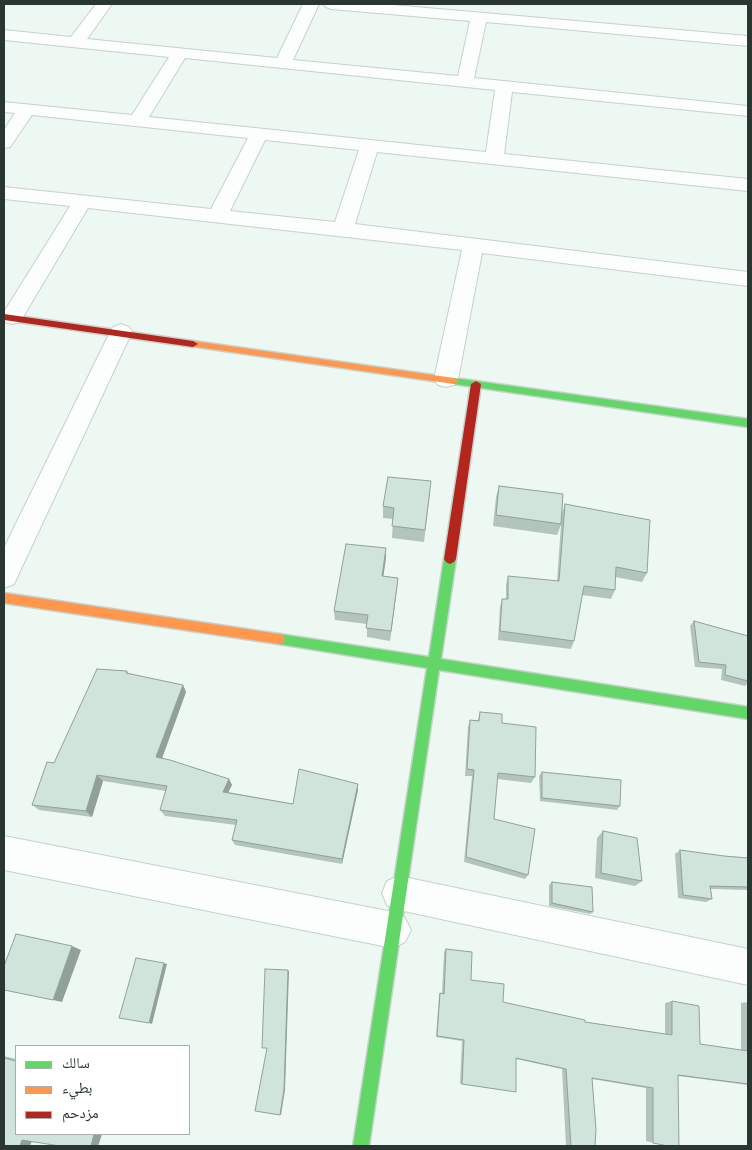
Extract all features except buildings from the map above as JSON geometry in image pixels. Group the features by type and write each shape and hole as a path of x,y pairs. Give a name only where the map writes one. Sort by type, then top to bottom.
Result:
{"street":[{"path":"76,42 104,4"},
{"path":"283,63 311,4"},
{"path":"332,4 748,41"},
{"path":"518,20 521,4"},
{"path":"464,82 479,17"},
{"path":"4,35 748,111"},
{"path":"137,121 180,53"},
{"path":"494,158 504,86"},
{"path":"4,107 748,185"},
{"path":"4,143 27,109"},
{"path":"217,216 259,134"},
{"path":"343,229 370,145"},
{"path":"4,192 343,229 748,279"},
{"path":"82,202 8,317 748,423"},
{"path":"446,379 473,245"},
{"path":"4,576 122,332"},
{"path":"361,1146 476,384"},
{"path":"4,598 433,662 748,713"},
{"path":"4,853 393,930"},
{"path":"399,893 748,967"}],"traffic: fast":[{"path":"454,381 748,423"},
{"path":"361,1146 450,559"},
{"path":"279,639 748,713"}],"traffic: slow":[{"path":"193,344 454,381"},
{"path":"4,598 279,639"}],"traffic: jam":[{"path":"4,317 193,344"},
{"path":"450,559 476,384"}]}
